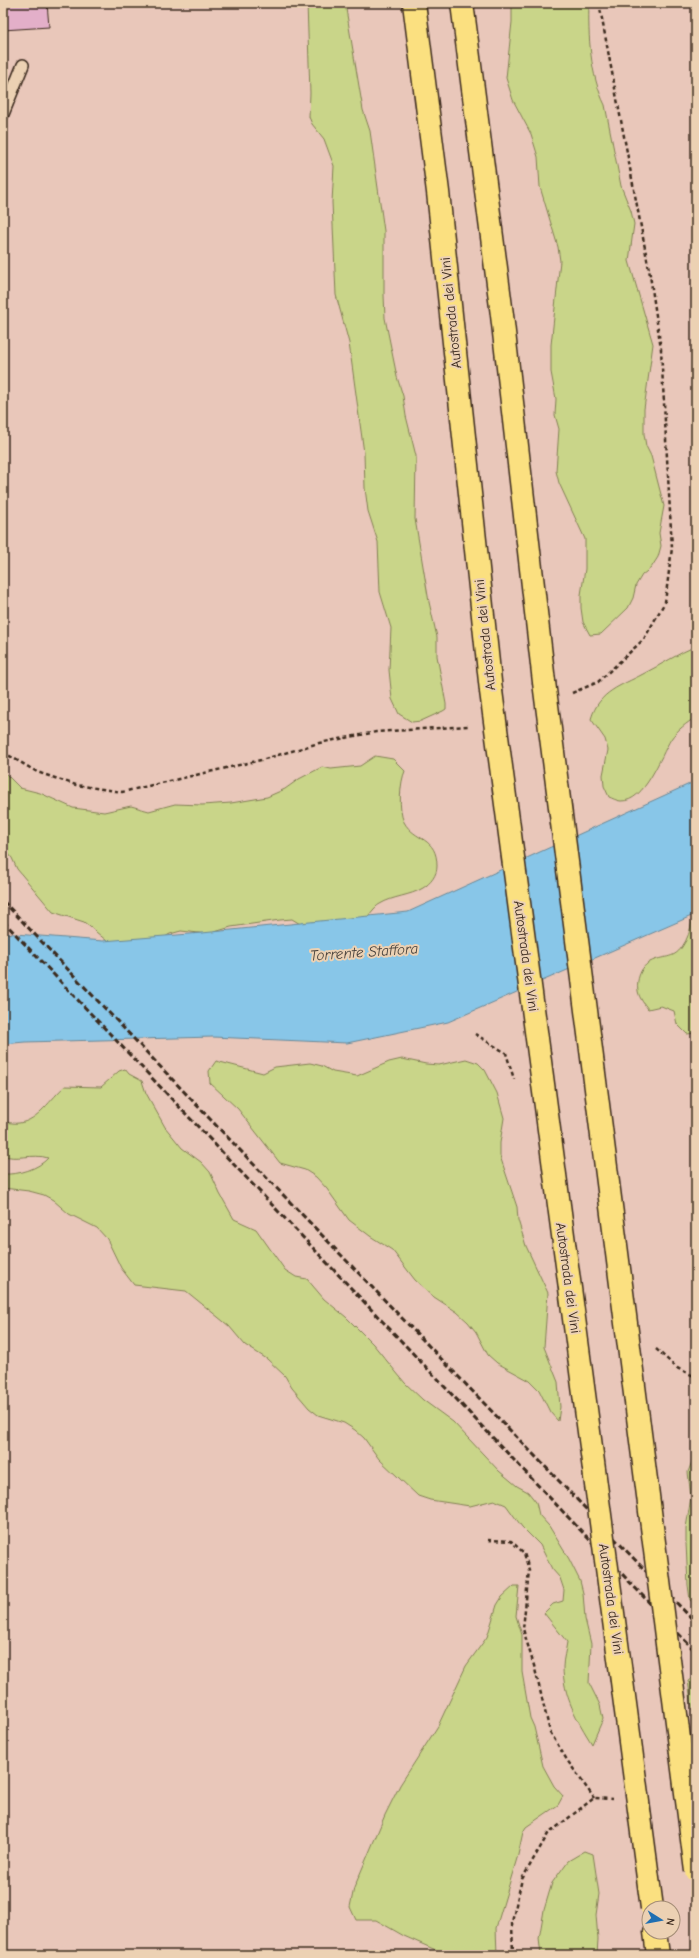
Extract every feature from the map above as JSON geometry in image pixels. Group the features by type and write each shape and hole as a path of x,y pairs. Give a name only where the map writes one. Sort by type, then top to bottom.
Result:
{"highway":[{"name":"Autostrada dei Vini","path":"414,3 438,192 491,691 651,1900"},
{"path":"462,3 502,315 544,682 696,1871"}],"lane":[{"path":"3,114 23,65"}],"path":[{"path":"488,1540 511,1541 524,1553 529,1570 523,1629 535,1669 550,1732 567,1760 594,1798"},
{"path":"513,1955 512,1922 522,1879 548,1834 594,1798 616,1799"}],"green space":[{"path":"307,3 345,3 363,110 370,131 384,231 385,318 397,377 403,396 406,416 416,456 415,519 429,602 437,637 437,656 446,704 446,709 421,721 412,722 399,714 392,699 389,670 391,628 380,592 378,542 368,511 365,488 364,453 349,343 336,295 332,202 334,166 324,139 312,124 309,117 310,93"},
{"path":"512,3 589,3 589,29 593,68 605,105 621,186 631,211 634,224 629,261 653,344 644,409 644,434 646,446 651,456 664,506 659,533 661,546 658,557 651,568 642,575 636,585 633,598 628,608 601,634 590,635 583,622 581,595 585,569 585,539 559,483 556,471 559,429 555,415 556,399 551,372 551,345 560,261 558,247 540,187 538,157 531,134 513,100 506,78 512,22"},
{"path":"696,646 696,717 682,727 673,736 651,777 637,794 630,799 621,801 609,797 604,786 603,775 608,750 605,739 591,719 599,702 612,690"},
{"path":"375,756 393,759 405,771 400,796 402,817 409,828 425,840 433,849 436,856 437,869 429,884 423,888 413,893 385,901 376,907 365,919 341,927 315,933 292,919 280,920 231,927 208,934 181,931 170,934 159,940 113,946 84,922 53,912 17,869 12,858 3,847 3,771 20,788 40,793 73,808 104,812 131,806 149,811 175,804 202,805 231,803 267,797 285,789 299,779 322,767 331,769 360,766"},
{"path":"696,890 696,1033 687,1034 677,1024 674,1011 661,1006 648,1009 639,994 638,979 640,973 646,965 655,960 675,954 686,941 694,912"},
{"path":"402,1059 439,1065 466,1059 478,1063 485,1070 497,1093 504,1118 500,1143 500,1156 517,1207 518,1220 526,1246 548,1293 544,1347 558,1382 560,1407 558,1421 550,1412 539,1390 530,1381 497,1363 488,1355 476,1332 468,1322 457,1312 434,1297 415,1280 392,1250 349,1220 327,1189 316,1177 305,1170 280,1163 238,1109 210,1083 209,1071 216,1061 263,1073 275,1067 310,1063 322,1066 333,1072 357,1076 389,1062"},
{"path":"125,1069 129,1074 142,1081 146,1093 165,1127 182,1148 201,1162 210,1172 234,1219 256,1229 285,1270 296,1277 307,1279 324,1299 346,1317 373,1344 405,1383 423,1400 453,1422 499,1471 517,1486 528,1492 536,1502 539,1515 549,1526 569,1559 580,1581 583,1593 585,1619 591,1644 589,1683 600,1705 603,1719 592,1744 576,1717 565,1688 563,1661 567,1642 544,1613 553,1604 563,1601 564,1590 560,1578 552,1569 540,1545 522,1527 506,1505 494,1500 470,1506 430,1500 418,1496 379,1459 364,1438 355,1430 344,1423 318,1415 309,1408 292,1388 285,1376 267,1359 245,1345 229,1326 186,1291 134,1285 121,1268 107,1239 97,1228 69,1214 53,1200 44,1195 29,1191 3,1188 3,1174 22,1172 34,1168 48,1158 37,1156 8,1157 3,1155 3,1122 17,1123 32,1118 38,1114 65,1086 101,1087 119,1071"},
{"path":"696,1451 696,1605 690,1600 688,1585 686,1528 691,1497 688,1472"},
{"path":"514,1586 519,1586 516,1616 522,1635 522,1672 530,1718 534,1727 543,1766 554,1786 563,1796 558,1805 526,1827 523,1832 518,1855 496,1928 497,1955 447,1955 404,1936 376,1920 356,1920 350,1907 354,1888 385,1815 400,1785 438,1726 466,1666 487,1637 497,1605 502,1597"},
{"path":"695,1676 696,1677 696,1734 688,1681"},
{"path":"585,1851 593,1854 599,1894 596,1915 598,1939 597,1955 541,1955 539,1939 544,1910 552,1883 568,1861"}],"water":[{"name":"Torrente Staffora","path":"696,781 696,914 448,1022 347,1043 213,1037 25,1042 3,1044 3,933 103,941 202,933 408,912"}],"building":[{"path":"3,3 47,3 49,27 3,30"}],"railway":[{"path":"3,901 209,1118 696,1623"},
{"path":"3,921 696,1652"}]}
